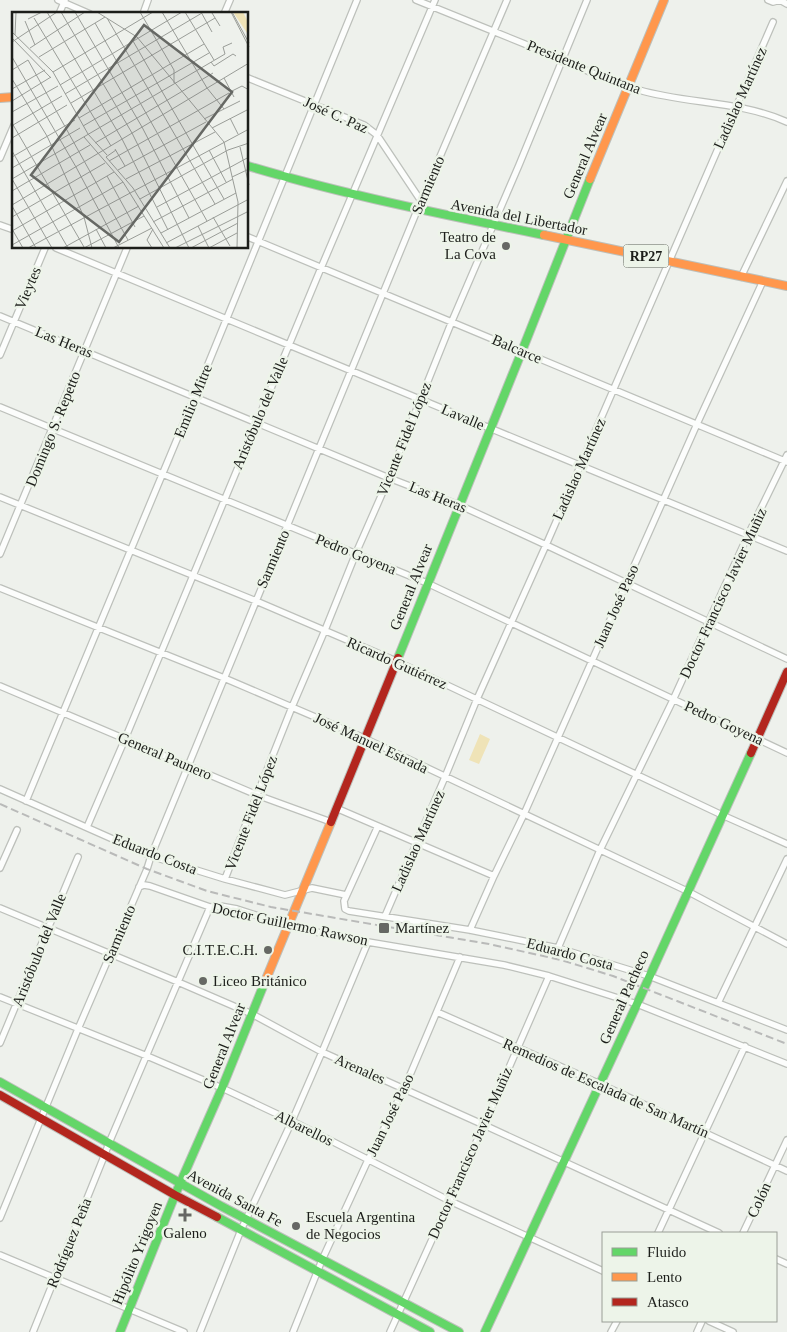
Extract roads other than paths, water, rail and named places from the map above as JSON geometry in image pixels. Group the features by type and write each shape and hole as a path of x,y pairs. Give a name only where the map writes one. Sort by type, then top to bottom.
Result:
{"street":[{"path":"143,12 148,0"},
{"path":"225,12 230,0"},
{"name":"Emilio Mitre","path":"26,801 195,396 357,0"},
{"name":"Presidente Quintana","path":"416,0 628,87 660,95 753,111 787,122"},
{"name":"Aristóbulo del Valle","path":"87,827 435,0"},
{"name":"Sarmiento","path":"0,1218 45,1107 147,869 150,856 421,201 507,0"},
{"name":"Vicente Fidel López","path":"225,879 292,707 588,0"},
{"name":"General Alvear","path":"180,1184 222,1088 331,822 664,0"},
{"path":"768,0 773,2 781,0 787,4"},
{"path":"62,1 86,12"},
{"name":"Ladislao Martínez","path":"385,916 477,699 546,545 773,22"},
{"name":"José C. Paz","path":"249,78 364,125 377,136 421,201"},
{"path":"0,158 11,141"},
{"name":"Avenida del Libertador","path":"249,166 418,210 787,286"},
{"path":"741,277 787,181"},
{"path":"0,224 12,229"},
{"name":"Balcarce","path":"249,237 613,390 786,459"},
{"name":"Vieytes","path":"0,355 45,249"},
{"name":"Lavalle","path":"58,249 787,552"},
{"name":"Domingo S. Repetto","path":"0,554 127,249"},
{"name":"Juan José Paso","path":"470,930 763,281"},
{"name":"Las Heras","path":"0,316 389,478 459,504 787,659"},
{"name":"Pedro Goyena","path":"0,407 427,583 787,753"},
{"name":"Doctor Francisco Javier Muñiz","path":"558,948 600,850 673,700 748,535 786,459"},
{"name":"Ricardo Gutiérrez","path":"0,497 396,660 787,844"},
{"name":"José Manuel Estrada","path":"0,588 161,652 364,738 687,891 787,944"},
{"name":"General Pacheco","path":"485,1332 787,672"},
{"name":"General Paunero","path":"0,686 188,767 331,822"},
{"name":"Eduardo Costa","path":"0,789 150,856 225,879 285,895 312,888 346,895 344,900 345,909 354,913 385,916 470,930 558,948 649,976 787,1030"},
{"path":"336,808 494,876"},
{"path":"346,895 378,826"},
{"path":"0,868 16,830"},
{"name":"Aristóbulo del Valle","path":"0,1044 78,857"},
{"path":"718,1003 787,859"},
{"name":"Doctor Guillermo Rawson","path":"139,887 144,885 150,886 210,907 220,906 237,910 287,926 504,965 549,976 636,1004 787,1064"},
{"path":"105,1154 210,907"},
{"name":"Arenales","path":"0,908 252,1014 322,1052 717,1232"},
{"path":"200,1332 246,1219 292,1121 368,942"},
{"name":"Juan José Paso","path":"293,1332 322,1260 368,1160 404,1089 460,957"},
{"name":"Doctor Francisco Javier Muñiz","path":"390,1332 549,976"},
{"name":"Albarellos","path":"0,997 222,1088 292,1121 450,1201 602,1271"},
{"name":"Remedios de Escalada de San Martín","path":"437,1012 600,1084 787,1171"},
{"path":"658,1232 745,1046"},
{"name":"Avenida Santa Fe","path":"0,1082 180,1184 459,1332"},
{"name":"Avenida Santa Fe","path":"0,1095 175,1195 430,1332"},
{"name":"Colón","path":"743,1232 787,1140"},
{"name":"Rodríguez Peña","path":"33,1332 105,1154"},
{"name":"Hipólito Yrigoyen","path":"120,1332 180,1184"},
{"path":"0,1255 184,1332"},
{"path":"711,1322 733,1332"}],"railway":[{"path":"0,804 147,869 207,891 271,907 489,944 561,960 613,976 787,1044"}],"place":[{"name":"Teatro de La Cova","path":"506,246"},
{"name":"Martínez","path":"384,928"},
{"name":"C.I.T.E.C.H.","path":"268,950"},
{"name":"Liceo Británico","path":"203,981"},
{"name":"Galeno","path":"185,1215"},
{"name":"Escuela Argentina de Negocios","path":"296,1226"}]}
